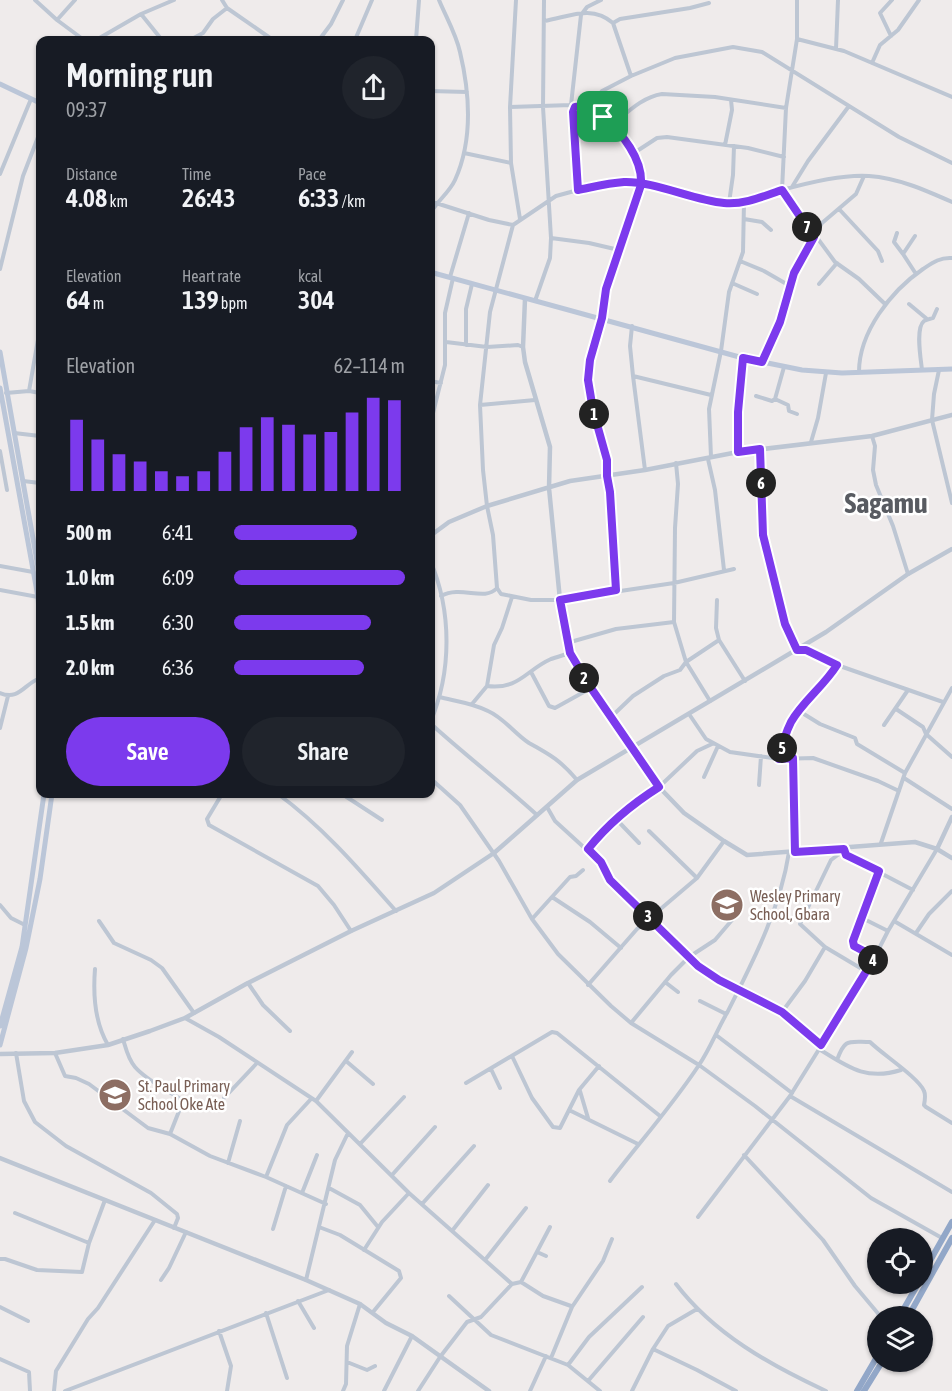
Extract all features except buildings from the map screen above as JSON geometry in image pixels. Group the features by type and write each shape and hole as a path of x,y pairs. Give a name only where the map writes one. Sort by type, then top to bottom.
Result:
{"highway":[{"path":"914,1306 949,1240 952,1222"},
{"path":"933,1261 949,1240"},
{"path":"857,1391 868,1372"},
{"path":"864,1391 876,1372"}],"main road":[{"path":"0,84 36,100"},
{"path":"435,273 743,358 784,367 826,373 952,369"},
{"path":"0,352 2,392 36,587"},
{"path":"2,392 14,434 36,556"},
{"path":"0,1026 22,947 43,798"},
{"path":"0,1045 27,948 51,798"}],"street":[{"path":"35,0 79,36"},
{"path":"57,20 75,0"},
{"path":"103,36 141,14 174,0"},
{"path":"222,0 228,8 267,36"},
{"path":"322,36 343,0"},
{"path":"357,36 372,0"},
{"path":"416,36 419,0"},
{"path":"439,0 459,50 467,92 469,125 464,153 454,182 436,203 513,225"},
{"path":"516,0 510,107 511,163 520,219"},
{"path":"535,301 550,258 551,238 543,107 544,0"},
{"path":"587,7 588,0"},
{"path":"544,21 563,18 583,11 601,0"},
{"path":"796,0 797,39 786,108 782,190 814,237 837,263 859,279 885,304"},
{"path":"836,49 838,0"},
{"path":"891,36 880,13 892,0"},
{"path":"872,63 880,45 898,30 919,0"},
{"path":"613,23 620,19 709,3"},
{"path":"196,36 203,33 213,19 228,8"},
{"path":"583,11 602,16 613,23 631,76"},
{"path":"578,190 573,106 583,11"},
{"path":"141,14 159,36"},
{"path":"797,39 836,49 952,97"},
{"path":"594,111 602,91 631,76 675,58 734,46 762,52 899,137 952,163"},
{"path":"435,91 467,92"},
{"path":"612,126 641,102 654,95 675,94 786,108"},
{"path":"0,174 31,98"},
{"path":"725,145 732,110 731,100"},
{"path":"510,107 583,106 594,111 612,126 634,153 642,176 606,289 602,318 593,342 588,380 593,410 607,460 616,590"},
{"path":"792,188 808,161 849,106"},
{"path":"634,153 661,137 734,146 784,157"},
{"path":"0,269 23,176 36,142"},
{"path":"729,203 734,146"},
{"path":"464,153 511,163"},
{"path":"734,569 675,583 560,600 531,600 512,597 501,594 497,588 493,535 483,470 480,405 490,312 513,225 556,196 625,182 729,203 744,202 782,190 851,176 864,176 903,183 952,202"},
{"path":"762,362 780,322 794,273 822,223 856,194 864,176"},
{"path":"724,570 709,458 709,409 732,283 745,241 744,202"},
{"path":"839,209 878,251 882,261"},
{"path":"435,406 441,383 446,342 445,313 469,213"},
{"path":"744,219 762,222 771,230"},
{"path":"897,233 894,242 916,274"},
{"path":"903,254 915,236"},
{"path":"551,238 619,250"},
{"path":"859,372 859,360 863,347 885,304 897,289 936,260 952,258"},
{"path":"740,261 790,286"},
{"path":"819,284 837,263"},
{"path":"466,345 466,309 472,283"},
{"path":"732,283 757,294"},
{"path":"525,298 523,347 535,400 550,447 549,488 560,600 567,643 570,653 591,688 659,787 684,813 747,855 915,842 937,849 952,858"},
{"path":"909,304 927,319"},
{"path":"922,371 921,324 933,318 937,309"},
{"path":"632,326 630,346 645,470"},
{"path":"446,342 487,347 518,345 523,347"},
{"path":"29,391 36,351"},
{"path":"738,452 738,412 743,358"},
{"path":"775,399 784,367"},
{"path":"939,370 932,420 952,503"},
{"path":"811,442 826,373"},
{"path":"633,376 711,395"},
{"path":"435,382 441,383"},
{"path":"2,392 36,392"},
{"path":"756,396 771,401 775,399 788,405 789,411 797,414"},
{"path":"480,405 535,400"},
{"path":"435,532 448,522 487,506 570,481 645,470 738,452 872,436 952,415"},
{"path":"14,434 36,436"},
{"path":"872,436 875,446 873,470 876,485 893,526 908,574"},
{"path":"760,449 763,535 785,624 797,650"},
{"path":"0,451 7,490"},
{"path":"676,464 678,484 674,622 686,662 710,701"},
{"path":"22,481 36,483"},
{"path":"0,1054 55,1053 108,1045 123,1038 150,1031 185,1018 351,931 434,893 494,853 577,780 797,650 908,574 952,549"},
{"path":"0,566 33,572"},
{"path":"435,576 441,596 447,640 446,662 435,712"},
{"path":"441,596 449,592 465,591 474,594 490,594 497,588"},
{"path":"0,590 36,597"},
{"path":"472,704 488,686 494,645 512,597"},
{"path":"717,600 716,628 719,640 745,681"},
{"path":"567,643 616,629 674,622"},
{"path":"611,717 633,696 664,676 680,670 686,662 719,640"},
{"path":"797,650 806,650 837,665 944,702"},
{"path":"488,686 509,686 550,660 570,653"},
{"path":"779,759 784,737 799,711 830,677 837,665"},
{"path":"531,672 549,706 555,708 591,688"},
{"path":"0,693 8,696 18,693 36,680"},
{"path":"881,843 905,773 952,687"},
{"path":"884,725 908,690"},
{"path":"0,728 8,696"},
{"path":"439,697 472,704 490,711 528,742 562,763 577,780"},
{"path":"896,709 923,728 926,734 952,757"},
{"path":"799,711 820,724 855,738 856,744 905,773"},
{"path":"689,714 706,739 730,752 779,759 813,758 837,765 899,791"},
{"path":"435,727 464,755 502,783 537,815"},
{"path":"588,849 616,819 675,774 697,751 713,744"},
{"path":"704,777 718,747"},
{"path":"759,785 761,756"},
{"path":"610,1181 699,1065 755,958 774,912 792,852 793,758"},
{"path":"904,778 952,809"},
{"path":"435,782 460,805 494,853 532,919 558,954 588,985 632,1023 699,1065 871,1198 949,1240"},
{"path":"220,798 207,819 209,825 318,886 351,931"},
{"path":"284,798 330,837 396,911"},
{"path":"348,798 382,820"},
{"path":"546,807 555,821 601,862 610,880 698,966 719,980 782,1012 820,1047 853,1070 881,1074 902,1069"},
{"path":"698,1217 791,1095 867,972 888,931 950,827 952,817"},
{"path":"616,819 639,843"},
{"path":"649,831 697,878"},
{"path":"588,985 649,918 697,878 724,841"},
{"path":"844,849 846,855"},
{"path":"867,972 825,947 800,924 831,860 839,854 846,855 913,890"},
{"path":"532,919 570,877 576,876 583,870"},
{"path":"875,957 853,944 879,871"},
{"path":"916,933 928,914 952,891"},
{"path":"552,897 590,922 621,948"},
{"path":"0,905 11,918 25,925"},
{"path":"862,918 888,931"},
{"path":"99,921 114,943 151,960 162,968 194,1013"},
{"path":"632,1023 665,982 689,957 715,940 732,921"},
{"path":"894,921 952,955"},
{"path":"782,1012 805,981 825,947"},
{"path":"95,969 93,991 101,1033 108,1045"},
{"path":"665,982 678,992"},
{"path":"248,983 263,1005 290,1031"},
{"path":"700,1001 726,1014"},
{"path":"185,1018 219,1037 313,1100 409,1193 512,1284"},
{"path":"466,1083 552,1032 557,1033 660,1116"},
{"path":"716,1035 791,1095 952,1192"},
{"path":"123,1038 135,1067 183,1101 170,1134"},
{"path":"837,1060 842,1046 847,1042 870,1042 912,1076 924,1089 926,1107 952,1123"},
{"path":"266,1177 287,1125 313,1100 352,1052"},
{"path":"16,1053 24,1101 35,1122 66,1146 151,1193 177,1214 178,1218 174,1228"},
{"path":"55,1053 65,1076 76,1077 89,1084 148,1128 170,1134 210,1156 266,1177 326,1204"},
{"path":"512,1056 532,1098 553,1127 560,1128 579,1090 599,1066"},
{"path":"346,1060 373,1084"},
{"path":"224,1098 257,1063"},
{"path":"491,1069 500,1088"},
{"path":"579,1090 588,1118"},
{"path":"360,1144 404,1097"},
{"path":"569,1110 638,1144"},
{"path":"228,1163 240,1121"},
{"path":"392,1175 435,1126"},
{"path":"306,1280 326,1204 334,1160 348,1133"},
{"path":"422,1204 474,1146"},
{"path":"302,1193 317,1155"},
{"path":"744,1155 823,1240 872,1306"},
{"path":"0,1158 306,1280 360,1304 386,1323 412,1336 489,1391"},
{"path":"452,1231 488,1185"},
{"path":"273,1229 286,1186"},
{"path":"329,1188 360,1205 378,1227"},
{"path":"364,1250 378,1227 409,1193"},
{"path":"0,1259 37,1270 82,1272 89,1243 105,1200"},
{"path":"484,1260 526,1208"},
{"path":"15,1213 89,1243"},
{"path":"54,1391 54,1376 76,1336 98,1308 155,1220"},
{"path":"319,1227 340,1235 399,1271 401,1278 373,1312"},
{"path":"521,1282 550,1227"},
{"path":"161,1280 170,1268 186,1232"},
{"path":"530,1391 549,1357 572,1306 603,1261 612,1239"},
{"path":"537,1252 546,1256"},
{"path":"418,1391 467,1322 481,1317 512,1284 521,1282 543,1296 572,1306"},
{"path":"676,1284 697,1309 732,1339 826,1391"},
{"path":"568,1365 588,1336 642,1287"},
{"path":"65,1391 75,1390 219,1331 329,1290"},
{"path":"449,1296 491,1335 568,1365 600,1391"},
{"path":"298,1301 314,1328"},
{"path":"343,1391 346,1384 347,1346 360,1304"},
{"path":"0,1307 28,1321"},
{"path":"632,1391 653,1349 669,1326 697,1309"},
{"path":"266,1313 287,1378"},
{"path":"588,1381 643,1317"},
{"path":"219,1331 231,1366 227,1391"},
{"path":"384,1391 412,1336"},
{"path":"653,1349 736,1391"},
{"path":"0,1359 29,1372 30,1391"},
{"path":"347,1362 367,1370 375,1366"}],"place":[{"name":"Wesley Primary School, Gbara","path":"727,905"},
{"name":"St. Paul Primary School Oke Ate","path":"115,1095"}],"district":[{"name":"Sagamu","path":"886,503"}],"route":[{"path":"603,117 583,106 575,107 573,112 578,190 625,182 641,185 669,190 723,203 729,203 744,202 782,190 814,237 794,273 780,322 762,362 743,358 738,412 738,452 760,449 763,535 785,624 797,650 803,648 837,665 830,677 792,720 784,737 779,759 793,758 795,852 844,849 846,855 879,871 853,938 854,946 875,957 821,1045 768,1003 719,980 698,966 610,880 601,862 588,849 616,819 659,787 591,688 570,653 560,600 616,590 607,460 593,410 588,380 593,342 602,318 606,289 641,185 642,176 634,153 603,117"}]}
